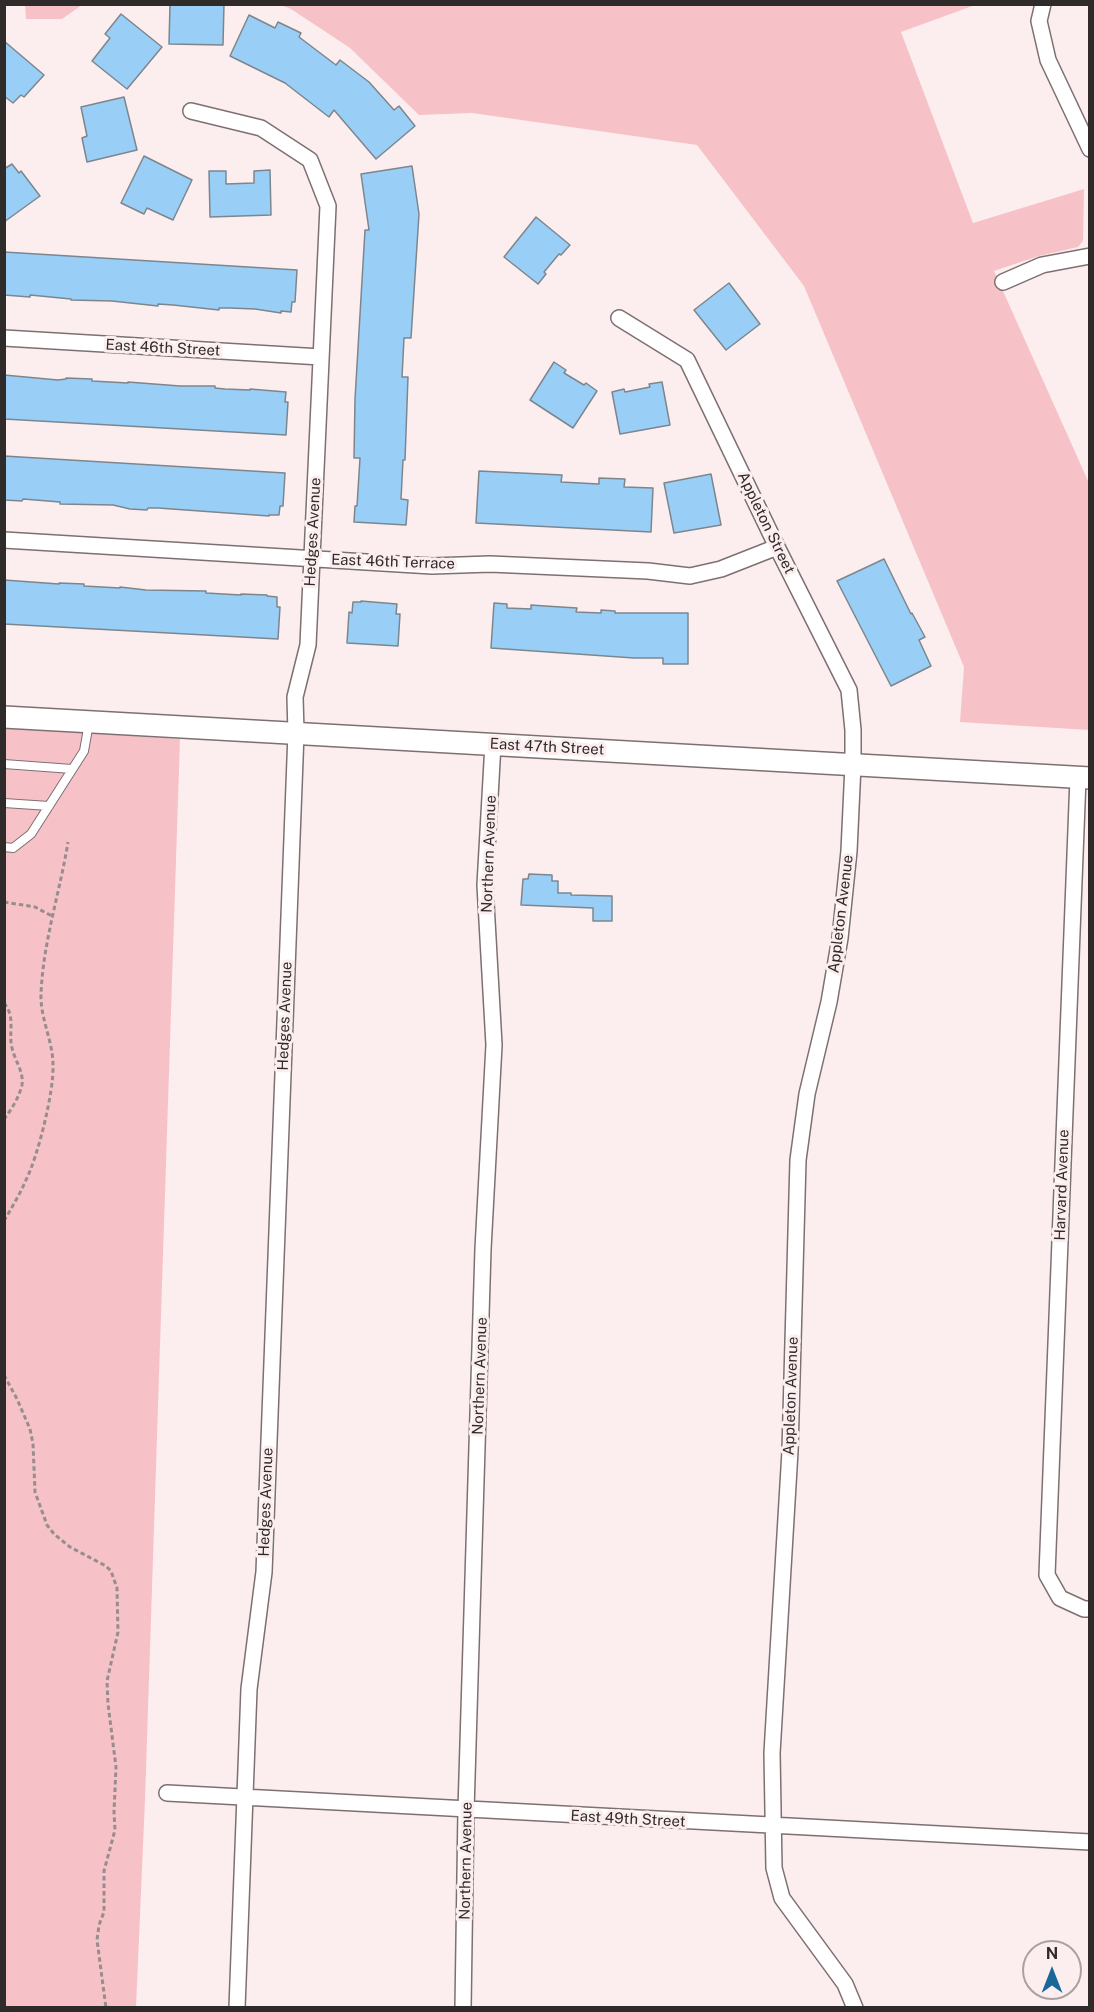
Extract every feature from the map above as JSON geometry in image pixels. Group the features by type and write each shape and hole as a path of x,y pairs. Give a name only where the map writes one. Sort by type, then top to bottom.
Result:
{"main road":[{"name":"East 47th Street","path":"4,717 1084,778"}],"street":[{"path":"1043,4 1039,21 1048,60 1089,149"},
{"name":"Hedges Avenue","path":"191,111 261,128 310,160 328,206 308,645 295,696 296,733 264,1572 249,1689 237,2007"},
{"path":"1003,282 1042,265 1089,256"},
{"name":"Appleton Street","path":"619,318 687,360 849,690 853,730 853,765"},
{"name":"East 46th Street","path":"4,338 321,357"},
{"name":"East 46th Terrace","path":"4,540 432,566 490,564 690,576 721,569 777,547"},
{"name":"Northern Avenue","path":"463,2007 466,1810 483,1249 494,1045 485,885 493,744"},
{"name":"Appleton Avenue","path":"853,765 849,851 840,938 829,1002 807,1094 798,1160 790,1452 772,1754 774,1868 782,1899 845,1984 855,2007"},
{"name":"Harvard Avenue","path":"1084,778 1047,1575 1060,1598 1089,1609"},
{"name":"East 49th Street","path":"167,1793 1089,1842"}],"lane":[{"path":"4,847 13,848 31,834 84,751 89,722"},
{"path":"4,764 72,769"},
{"path":"4,803 49,806"}],"path":[{"path":"4,1221 27,1178 47,1111 54,1065 41,1009 41,994 52,916 62,882 68,842"},
{"path":"4,902 35,907 52,916"},
{"path":"4,1003 9,1009 12,1021 12,1049 20,1066 22,1083 13,1108 4,1119"},
{"path":"4,1375 30,1429 33,1444 35,1492 47,1525 70,1547 106,1566 111,1571 117,1588 118,1632 107,1681 116,1767 115,1830 104,1871 104,1912 97,1940 106,2007"}],"shaded area":[{"path":"25,4 82,5 62,19 26,19"},
{"path":"281,5 975,5 901,32 973,223 1084,189 1083,241 1078,247 1039,256 994,271 1089,483 1089,730 960,722 964,667 804,286 697,145 472,113 419,115 350,48 291,9"},
{"path":"4,728 180,739 145,1800 136,2007 5,2007"}],"building":[{"path":"170,4 224,4 223,45 169,44"},
{"path":"121,14 162,47 127,89 92,61 110,38 105,34"},
{"path":"249,15 275,28 278,22 301,33 299,37 336,65 340,60 369,82 394,110 399,106 415,126 376,159 334,110 329,117 285,83 230,56"},
{"path":"4,41 44,75 24,97 21,95 13,103 4,96"},
{"path":"124,97 137,150 87,162 82,138 87,136 81,107"},
{"path":"144,156 192,180 173,220 147,208 144,214 121,203"},
{"path":"12,164 19,173 21,171 40,196 4,222 4,169"},
{"path":"412,166 419,214 411,338 404,338 402,377 408,377 401,499 408,500 406,525 354,522 360,458 354,458 355,399 365,230 369,230 361,174"},
{"path":"270,170 271,215 210,217 209,171 226,171 226,184 254,183 254,171"},
{"path":"536,217 570,245 544,272 546,274 538,284 504,257"},
{"path":"4,252 297,270 295,302 292,302 291,312 281,311 281,313 255,309 219,308 219,310 30,295 30,297 4,295"},
{"path":"729,283 760,324 726,350 694,310"},
{"path":"554,362 566,370 564,373 597,391 573,428 530,400"},
{"path":"4,375 286,392 285,402 288,402 286,435 4,419"},
{"path":"662,382 670,425 620,434 612,392 650,387 649,384"},
{"path":"4,456 285,473 283,506 280,506 279,515 269,516 158,508 130,509 113,505 60,504 60,502 23,499 22,501 4,500"},
{"path":"479,471 562,475 561,482 599,484 599,478 625,479 624,487 653,488 651,532 476,523"},
{"path":"711,474 721,525 674,533 664,483"},
{"path":"884,559 925,637 919,640 931,666 891,686 837,581"},
{"path":"4,580 277,597 277,607 280,607 278,639 4,624"},
{"path":"353,602 397,604 396,614 400,614 398,646 347,643 349,612 352,613"},
{"path":"494,603 507,604 507,608 531,609 531,605 577,608 576,612 601,613 601,610 615,611 615,613 688,613 688,664 663,664 663,658 491,648"},
{"path":"529,874 552,875 552,881 558,881 558,893 612,896 612,921 593,921 593,908 521,905 523,879 528,879"}]}
